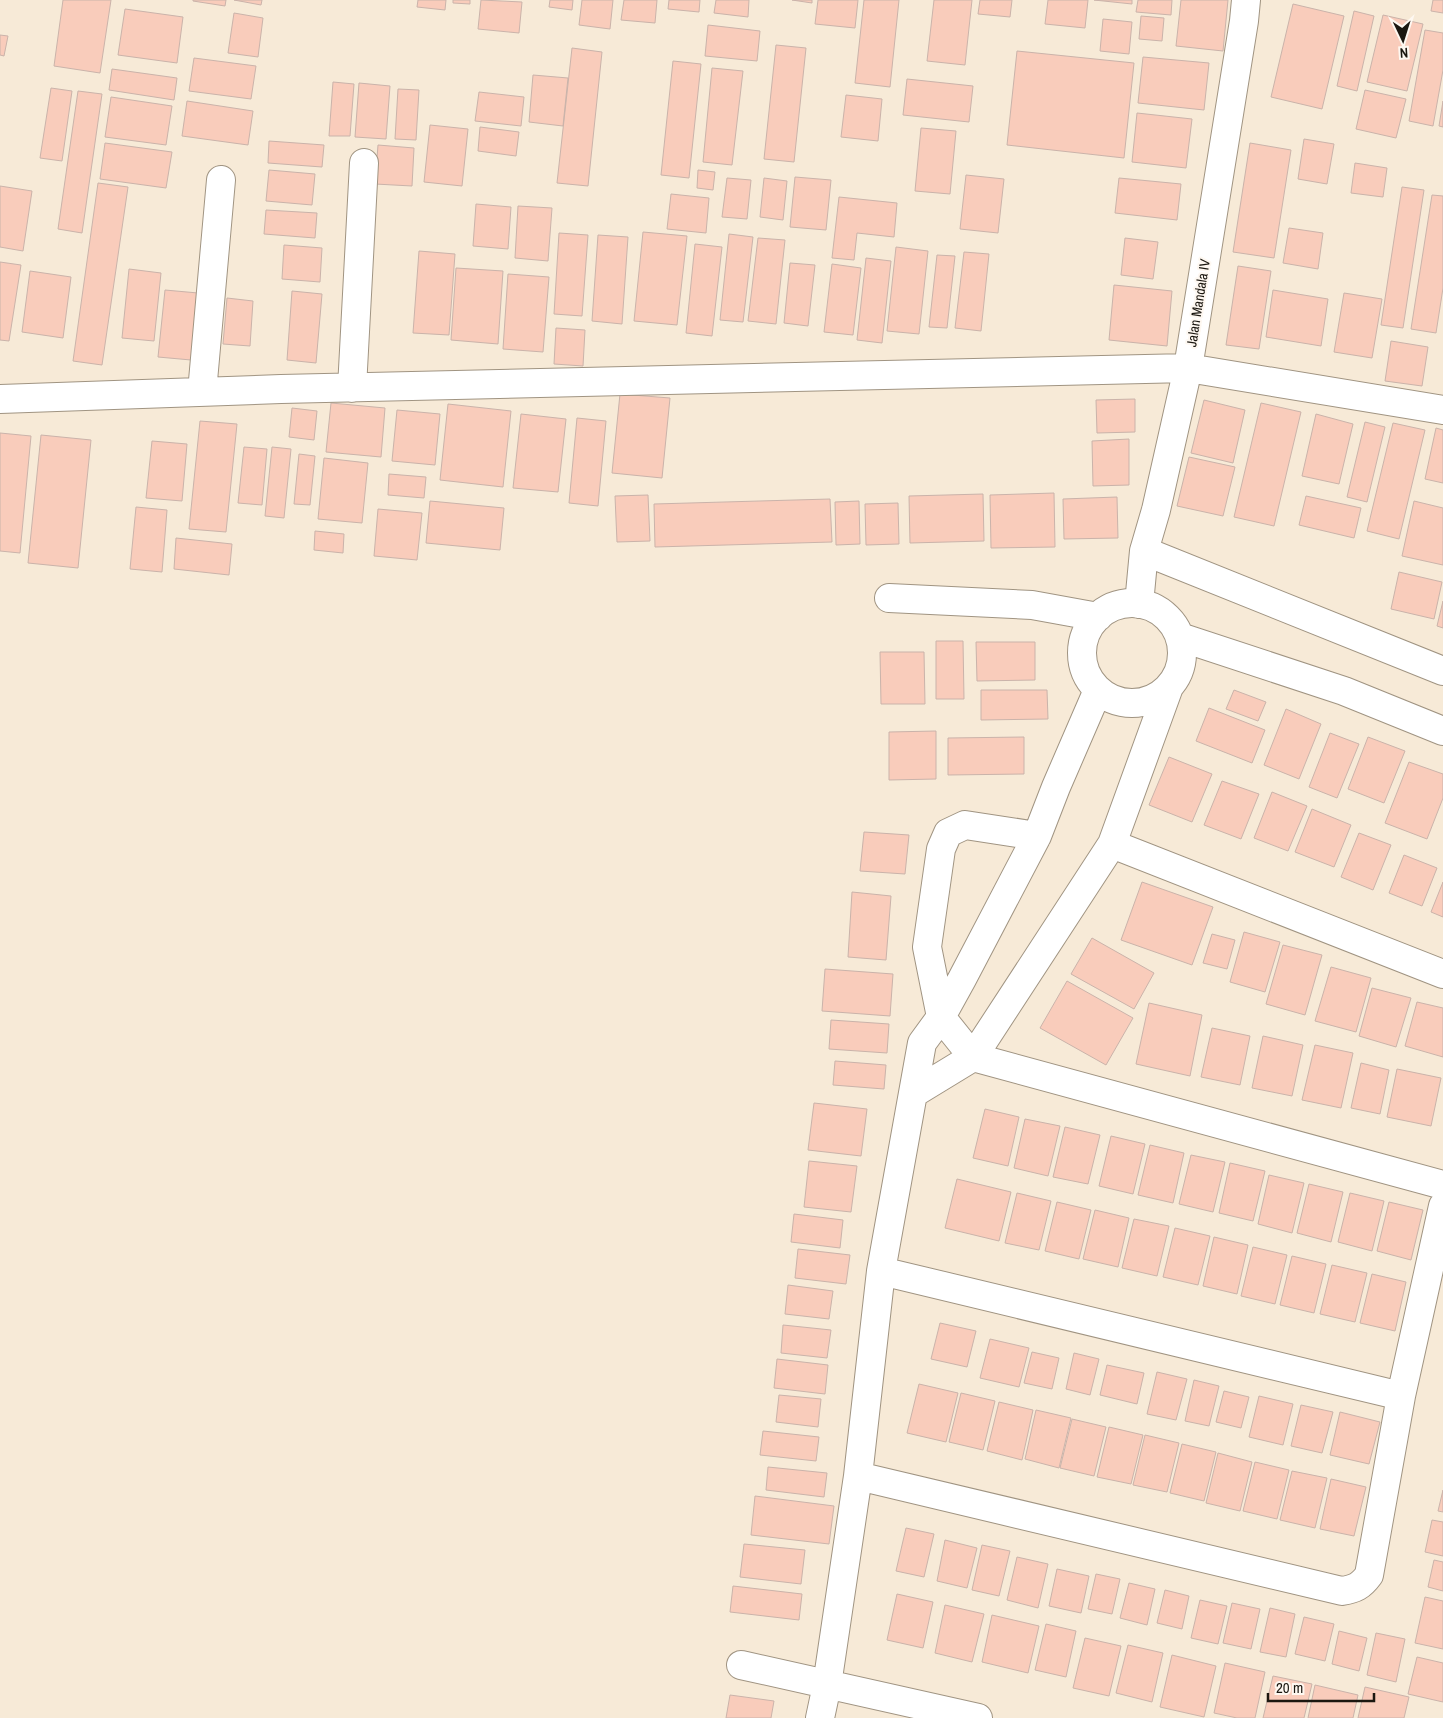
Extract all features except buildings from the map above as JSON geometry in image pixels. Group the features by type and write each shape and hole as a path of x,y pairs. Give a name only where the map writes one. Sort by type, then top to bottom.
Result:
{"street":[{"name":"Jalan Mandala IV","path":"1140,604 1144,551 1156,510 1188,368 1246,0"},
{"path":"352,388 364,163"},
{"path":"202,392 221,180"},
{"path":"0,399 352,388 1188,368 1443,410"},
{"path":"1144,551 1443,670"},
{"path":"889,598 1032,605 1098,616"},
{"path":"914,1093 974,1057 1112,844 1170,687 1179,672 1182,655 1180,637 1171,622 1157,609 1140,604 1117,605 1098,616 1086,633 1082,653 1086,673 1098,690 1114,700 1134,703 1153,699 1170,687"},
{"path":"1180,637 1344,691 1443,731"},
{"path":"820,1718 827,1685 858,1476 881,1271 922,1043 941,1017 1037,836 1098,690"},
{"path":"1037,836 966,825 948,833 941,849 928,947 941,1017 974,1057 1443,1185"},
{"path":"1112,844 1443,974"},
{"path":"858,1476 1342,1591 1353,1590 1362,1585 1369,1575 1402,1396 1443,1206"},
{"path":"881,1271 1402,1396"},
{"path":"741,1665 978,1718"}]}
